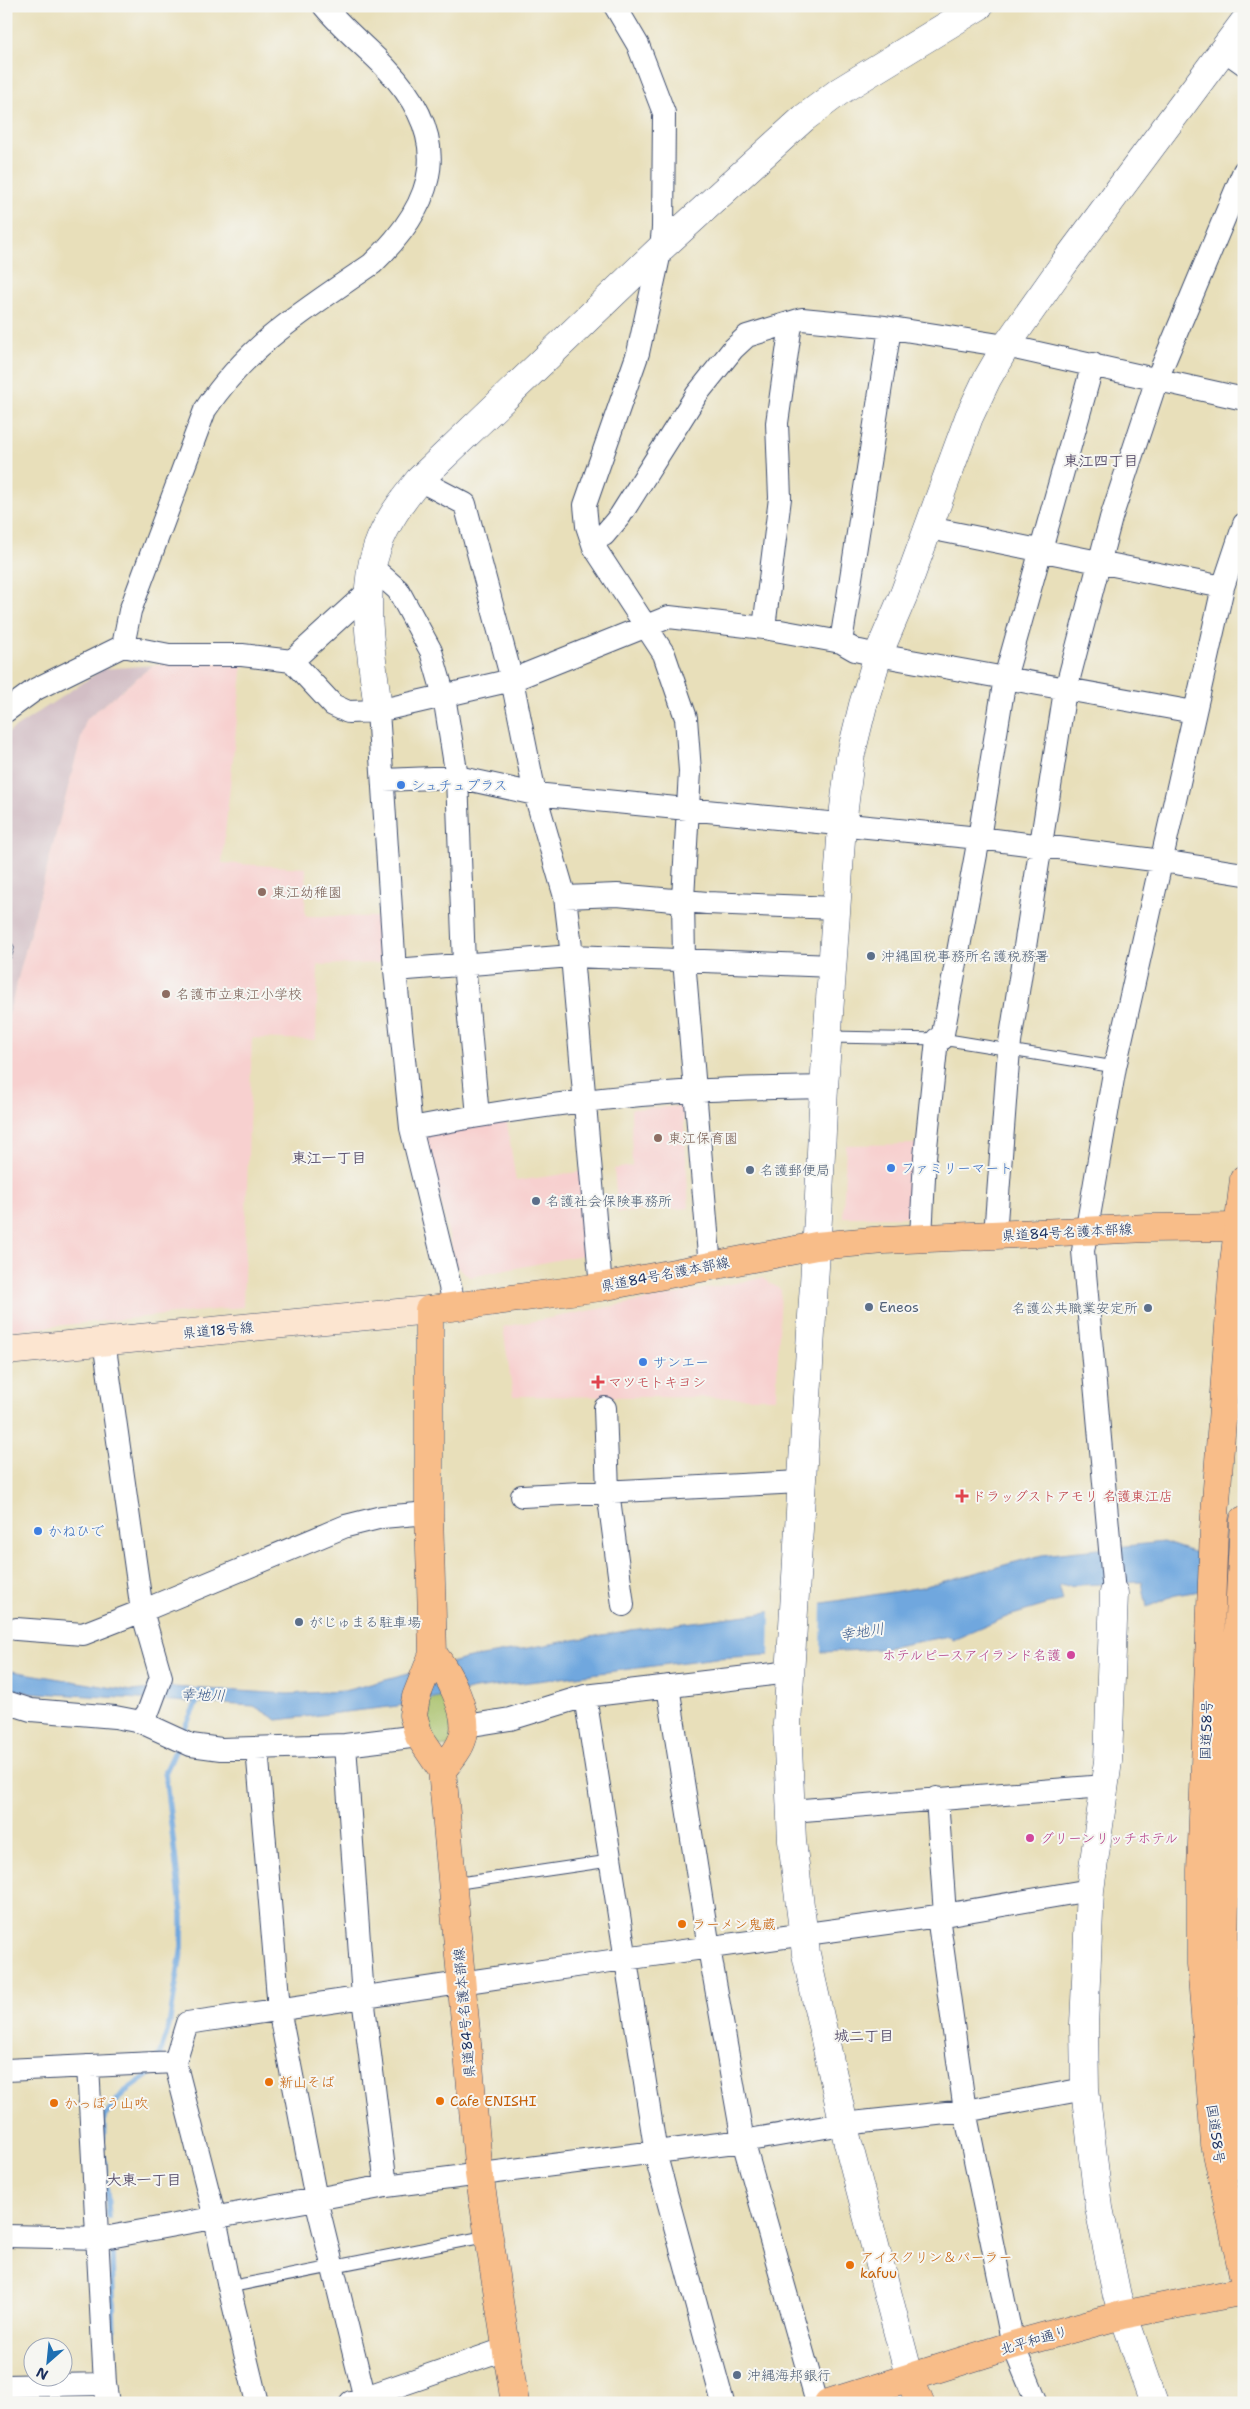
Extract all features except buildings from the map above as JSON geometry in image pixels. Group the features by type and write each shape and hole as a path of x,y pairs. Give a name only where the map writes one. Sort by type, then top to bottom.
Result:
{"main road":[{"name":"国道58号","path":"1244,1179 1214,1529 1201,1870 1201,1964 1215,2144 1244,2279"},
{"name":"県道84号名護本部線","path":"515,2403 479,2174 442,1770 419,1736 413,1715 414,1707 433,1654 429,1513 442,1308 602,1287 816,1246 921,1238 1241,1226"},
{"name":"県道18号線","path":"6,1352 442,1308"},
{"name":"国道58号","path":"1244,1520 1225,1877 1224,1968 1230,2069 1244,2167"},
{"path":"433,1654 445,1669 451,1682 466,1726 463,1739 442,1770"},
{"name":"北平和通り","path":"828,2403 915,2391 1014,2345 1122,2316 1244,2291"}],"street":[{"path":"123,646 130,611 205,410 210,402 241,363 272,334 372,264 385,251 414,215 428,181 430,140 420,114 407,93 386,68 324,6"},
{"path":"615,6 638,45 664,113 661,248 638,353 585,504 587,526 594,547 664,654 686,718 690,771 683,900 684,960 710,1266"},
{"path":"442,1308 411,1128 395,970 384,780 369,620 371,579 376,549 386,526 419,480 661,248 804,118 840,91 979,6"},
{"path":"915,2391 844,2124 802,1935 792,1841 786,1724 791,1667 800,1482 816,1246 824,1087 829,1037 842,825 850,758 878,655 929,528 969,417 1006,346 1063,265 1234,57 1244,22"},
{"path":"995,1235 1009,1049 1066,690 1111,518 1157,379 1244,171"},
{"path":"592,540 604,535 620,516 697,394 733,349 747,336 791,324 802,319 890,328 1006,346 1244,399"},
{"path":"764,628 780,498 777,423 791,324"},
{"path":"841,642 890,328"},
{"path":"921,1238 925,1157 939,1039 979,838 1005,678 1093,364"},
{"path":"419,480 465,504 512,680 535,794 564,897 572,956 602,1287"},
{"path":"1154,2403 1122,2316 1099,2208 1085,2089 1084,2025 1090,1890 1108,1761 1114,1593 1083,1251 1115,1067 1223,587 1244,524"},
{"path":"929,528 1223,587"},
{"path":"292,661 371,579"},
{"path":"371,579 398,590 431,650 444,696 457,777 464,964 478,1116"},
{"path":"6,711 36,688 123,646 169,656 242,655 292,661 333,705 348,712 378,711 512,680 669,617 764,628 841,642 855,650 878,655 1194,712"},
{"path":"384,780 457,777 535,794 979,838 1162,861 1244,874"},
{"path":"564,897 617,894 706,903 836,908"},
{"path":"395,970 572,956 833,966"},
{"path":"411,1128 478,1116 585,1101 695,1091 824,1087"},
{"path":"104,1341 142,1611 161,1677 144,1717"},
{"path":"605,1408 608,1491 624,1604"},
{"path":"522,1496 800,1482"},
{"path":"16,1629 83,1634 346,1526 382,1516 429,1513"},
{"path":"466,1726 510,1719 585,1696 668,1686 791,1667"},
{"path":"668,1686 709,1948 743,2141 817,2403"},
{"path":"585,1696 655,2151 722,2403"},
{"path":"6,1702 31,1710 116,1717 144,1717 192,1745 222,1750 345,1745 419,1736"},
{"path":"345,1745 363,1997 386,2186"},
{"path":"257,1748 279,2009 316,2199 333,2266 360,2401 505,2349"},
{"path":"791,1811 1104,1786"},
{"path":"938,1798 942,1916 965,2111 1014,2345 1037,2403"},
{"path":"257,2403 229,2287 215,2218 175,2062 187,2022 624,1958 942,1916 1090,1890"},
{"path":"6,2070 175,2062"},
{"path":"6,2386 106,2393 88,2066"},
{"path":"6,2236 98,2238 386,2186 743,2141 844,2124 965,2111 1085,2089"}],"lane":[{"path":"829,1037 939,1039 1115,1067"},
{"path":"452,1884 609,1861"},
{"path":"229,2287 488,2236"}],"shaded area":[{"name":"名護市立東江小学校","path":"243,662 222,863 306,868 305,916 377,917 380,963 318,965 316,1040 252,1038 243,1307 6,1331 6,1024 86,719 153,665"},
{"path":"153,665 86,719 6,1024 6,734 103,669"},
{"name":"東江保育園","path":"683,1106 689,1208 618,1213 614,1169 632,1166 631,1109"},
{"path":"507,1122 516,1181 585,1171 593,1253 470,1277 456,1266 425,1133"},
{"path":"919,1144 918,1217 843,1217 846,1145"},
{"name":"サンエー","path":"762,1278 781,1290 776,1398 513,1396 503,1327"}],"green space":[{"path":"429,1686 453,1699 452,1746 435,1747 420,1708"}],"water":[{"name":"幸地川","path":"1244,1533 1244,1584 1175,1595 1147,1607 1142,1582 1059,1586 1063,1600 1009,1616 953,1640 949,1636 879,1649 716,1658 475,1689 398,1706 277,1720 254,1706 6,1691 6,1670 132,1691 172,1687 288,1694 344,1691 465,1659 631,1630 762,1613 922,1587 1042,1555 1163,1542 1199,1554"}],"pier":[{"path":"822,1601 821,1655 769,1658 770,1609"}],"waterway":[{"name":"幸地川","path":"181,1736 199,1697"},
{"path":"159,2057 169,2026 182,1947 182,1914 165,1773 178,1745"},
{"path":"103,2148 104,2117 123,2093 155,2070"},
{"path":"104,2157 109,2217"},
{"path":"112,2251 114,2351"}],"place":[{"name":"シュチュプラス","path":"401,785"},
{"name":"東江幼稚園","path":"262,892"},
{"name":"沖縄国税事務所名護税務署","path":"871,956"},
{"name":"名護市立東江小学校","path":"166,994"},
{"name":"東江保育園","path":"658,1138"},
{"name":"ファミリーマート","path":"891,1168"},
{"name":"名護郵便局","path":"750,1170"},
{"name":"名護社会保険事務所","path":"536,1201"},
{"name":"Eneos","path":"869,1307"},
{"name":"名護公共職業安定所","path":"1148,1308"},
{"name":"サンエー","path":"643,1362"},
{"name":"マツモトキヨシ","path":"598,1382"},
{"name":"ドラッグストアモリ 名護東江店","path":"962,1496"},
{"name":"かねひで","path":"38,1531"},
{"name":"がじゅまる駐車場","path":"299,1622"},
{"name":"ホテルピースアイランド名護","path":"1071,1655"},
{"name":"グリーンリッチホテル","path":"1030,1838"},
{"name":"ラーメン鬼蔵","path":"682,1924"},
{"name":"新山そば","path":"269,2082"},
{"name":"Cafe ENISHI","path":"440,2101"},
{"name":"かっぽう山吹","path":"54,2103"},
{"name":"アイスクリン＆パーラー kafuu","path":"850,2265"},
{"name":"沖縄海邦銀行","path":"737,2375"}],"district":[{"name":"東江四丁目","path":"1101,461"},
{"name":"東江一丁目","path":"329,1158"},
{"name":"城二丁目","path":"864,2036"},
{"name":"大東一丁目","path":"144,2180"}]}
